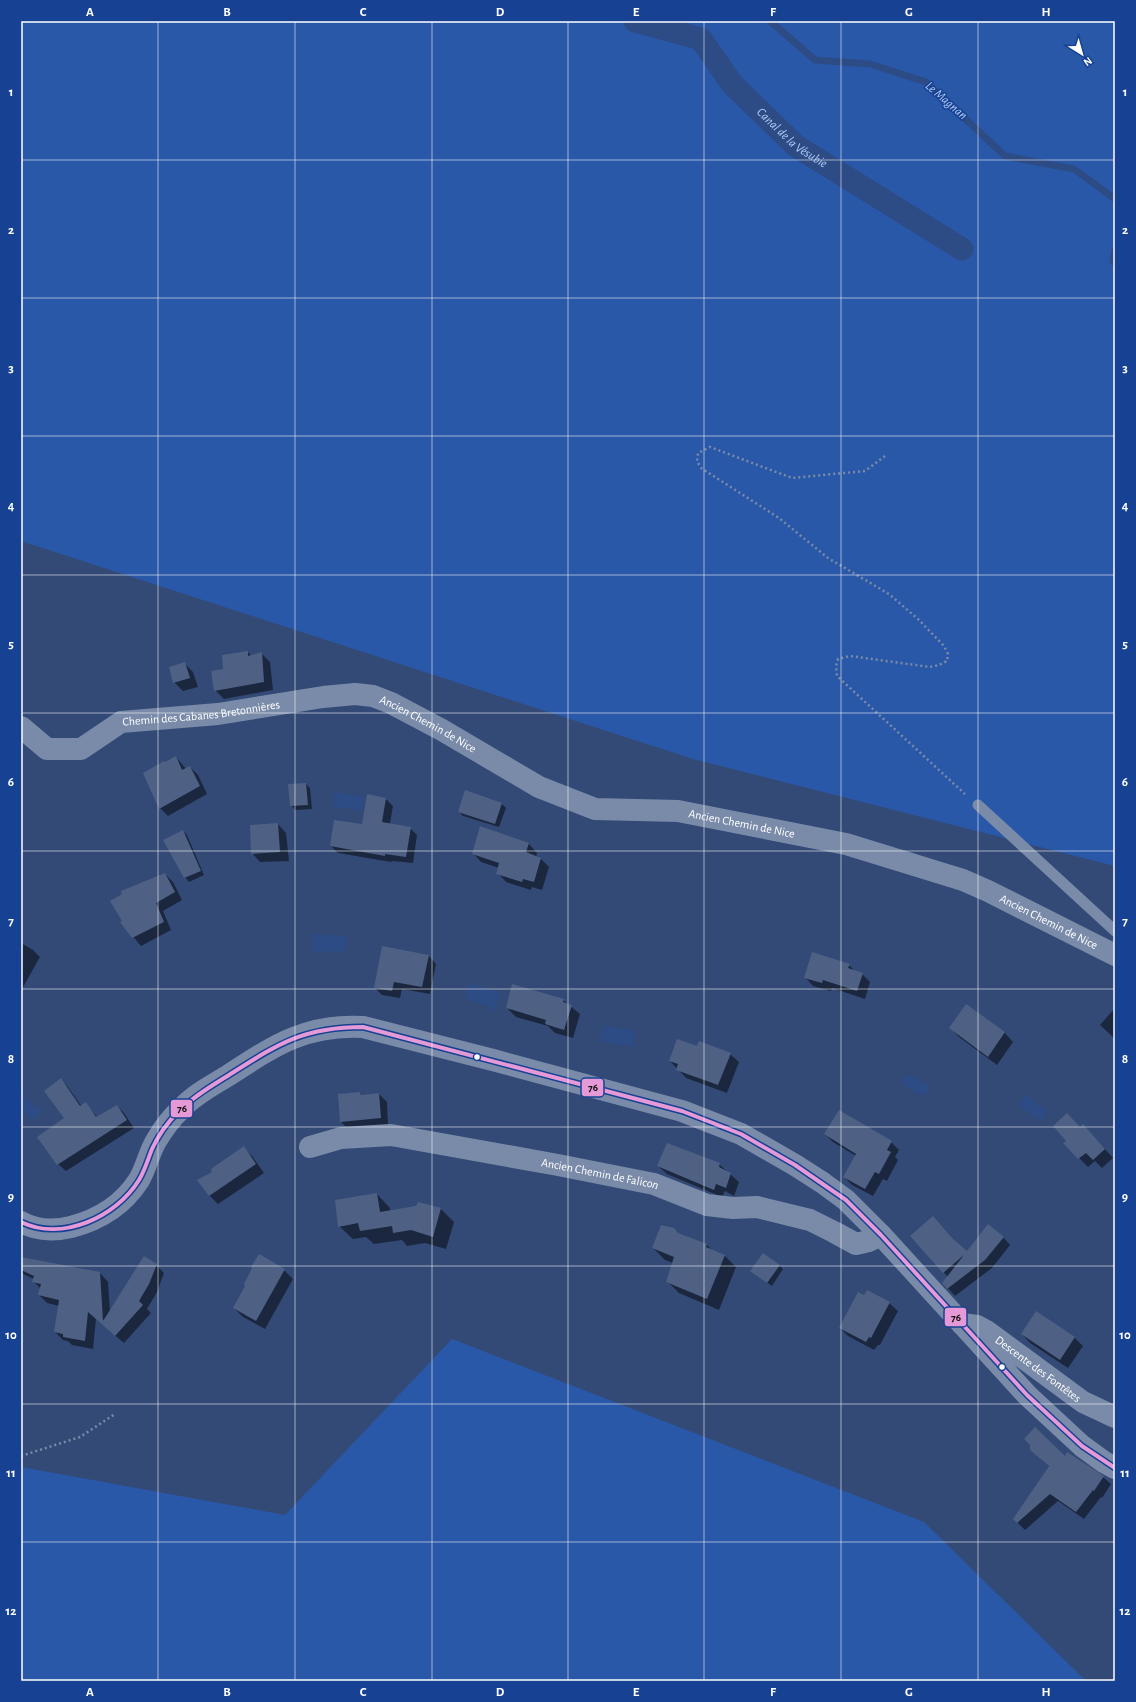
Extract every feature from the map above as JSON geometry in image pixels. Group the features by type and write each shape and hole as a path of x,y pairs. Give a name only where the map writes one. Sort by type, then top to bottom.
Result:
{"street":[{"name":"Chemin des Cabanes Bretonnières","path":"21,728 47,749 81,749 121,722 218,714 323,697 355,694 373,696"},
{"name":"Ancien Chemin de Nice","path":"373,696 391,703 436,727 539,787 595,809 678,811 846,844 963,880 1115,955"},
{"path":"21,1222 44,1230 55,1230 82,1224 100,1216 118,1204 133,1189 156,1142 168,1123 197,1095 291,1038 315,1030 342,1026 363,1027 667,1107 741,1134 795,1165 846,1200 1027,1395 1082,1446 1115,1468"},
{"name":"Ancien Chemin de Falicon","path":"310,1147 341,1138 390,1135 644,1181 707,1205 733,1208 757,1208 810,1220 856,1244 868,1241 880,1235"},
{"name":"Descente des Fontêtes","path":"962,1324 977,1326 988,1332 1083,1402 1115,1417"}],"lane":[{"path":"978,805 1115,931"}],"path":[{"path":"885,456 865,471 792,478 710,447 698,454 697,461 702,468 779,518 828,558 889,594 918,618 944,646 948,654 947,661 939,665 930,667 850,656 838,659 836,666 837,676 978,805"},
{"path":"21,1456 80,1437 116,1414"}],"shaded area":[{"path":"21,21 1115,21 1115,866 693,759 21,541"},
{"path":"335,792 365,797 362,811 333,806"},
{"path":"313,934 347,936 346,950 340,952 312,951"},
{"path":"469,983 500,992 495,1011 491,1010 492,1007 465,999"},
{"path":"603,1025 636,1031 633,1047 600,1041"},
{"path":"908,1074 927,1083 929,1088 927,1093 920,1095 905,1086 902,1079"},
{"path":"21,1092 36,1108 40,1106 41,1108 41,1112 32,1121 21,1109"},
{"path":"1025,1095 1048,1111 1041,1121 1019,1105"},
{"path":"452,1339 924,1522 1086,1681 21,1681 21,1467 285,1515"}],"building":[{"path":"248,651 248,656 262,652 264,682 214,691 211,671 223,669 222,655"},
{"path":"185,662 190,678 173,683 169,667"},
{"path":"176,756 182,770 190,766 200,786 159,809 143,773"},
{"path":"306,783 308,805 290,806 288,784"},
{"path":"465,790 502,803 495,824 458,812"},
{"path":"367,794 386,798 382,822 411,827 406,857 385,854 385,856 330,846 334,820 362,824"},
{"path":"278,823 280,852 251,854 250,825"},
{"path":"480,826 529,843 526,852 541,858 534,882 523,879 522,882 496,874 499,863 472,854"},
{"path":"183,830 201,871 184,878 163,840"},
{"path":"165,873 175,892 156,903 164,922 132,938 120,922 122,921 110,901 122,894 121,891"},
{"path":"382,946 429,955 422,987 394,982 392,991 374,988"},
{"path":"812,952 850,964 848,968 863,973 857,991 823,980 822,983 804,978"},
{"path":"512,984 564,999 563,1002 572,1005 564,1030 545,1024 546,1020 506,1008"},
{"path":"966,1004 1005,1032 988,1057 949,1028"},
{"path":"677,1039 697,1046 699,1041 731,1053 718,1085 676,1070 678,1064 669,1061"},
{"path":"61,1078 80,1106 86,1102 96,1117 117,1105 127,1120 57,1165 37,1137 64,1118 44,1091"},
{"path":"360,1092 361,1095 379,1093 381,1118 340,1122 338,1094"},
{"path":"839,1110 892,1141 887,1150 891,1152 879,1174 875,1172 865,1189 843,1177 856,1154 824,1134"},
{"path":"1067,1113 1080,1127 1083,1124 1105,1149 1093,1160 1086,1153 1078,1159 1063,1143 1066,1141 1053,1126"},
{"path":"667,1143 720,1163 719,1167 731,1173 726,1188 716,1184 714,1190 657,1166"},
{"path":"244,1146 256,1164 209,1196 197,1180 212,1172 211,1169"},
{"path":"377,1193 380,1212 416,1206 418,1202 441,1208 433,1237 411,1230 393,1233 392,1226 360,1231 358,1223 338,1227 335,1200"},
{"path":"933,1216 952,1238 967,1251 988,1224 1004,1237 985,1260 947,1289 942,1283 964,1255 943,1273 910,1236"},
{"path":"661,1225 674,1228 678,1233 707,1244 706,1247 725,1255 707,1299 666,1282 674,1257 652,1248"},
{"path":"763,1253 780,1265 767,1283 750,1271"},
{"path":"259,1254 285,1269 256,1321 233,1308 245,1286 244,1284 252,1268 251,1267"},
{"path":"144,1256 157,1264 149,1284 139,1301 143,1305 115,1336 88,1312 85,1341 63,1337 63,1334 54,1332 59,1300 38,1295 41,1284 32,1282 34,1276 21,1270 21,1257 100,1272 103,1321"},
{"path":"867,1290 890,1302 871,1338 869,1337 866,1342 839,1328 858,1292 864,1295"},
{"path":"1036,1311 1075,1337 1060,1360 1021,1334"},
{"path":"1035,1427 1065,1456 1067,1452 1104,1476 1094,1491 1093,1490 1076,1512 1050,1494 1017,1523 1013,1519 1049,1466 1030,1450 1030,1445 1024,1439"}],"waterway":[{"name":"Canal de la Vésubie","path":"635,21 701,39 732,84 796,146 962,249"},
{"name":"Le Magnan","path":"770,21 815,60 870,64 926,82 1005,156 1074,169 1115,199"},
{"name":"Le Magnan","path":"1115,250 1113,261 1115,263"}],"transit line":[{"name":"76","path":"21,1222 37,1227 54,1229 70,1227 87,1222 102,1215 117,1205 129,1193 139,1180 152,1149 163,1130 178,1112 196,1097 262,1054 292,1039 324,1030 363,1027 682,1111 741,1134 795,1165 846,1200 881,1235 1027,1395 1082,1446 1115,1468"}]}
